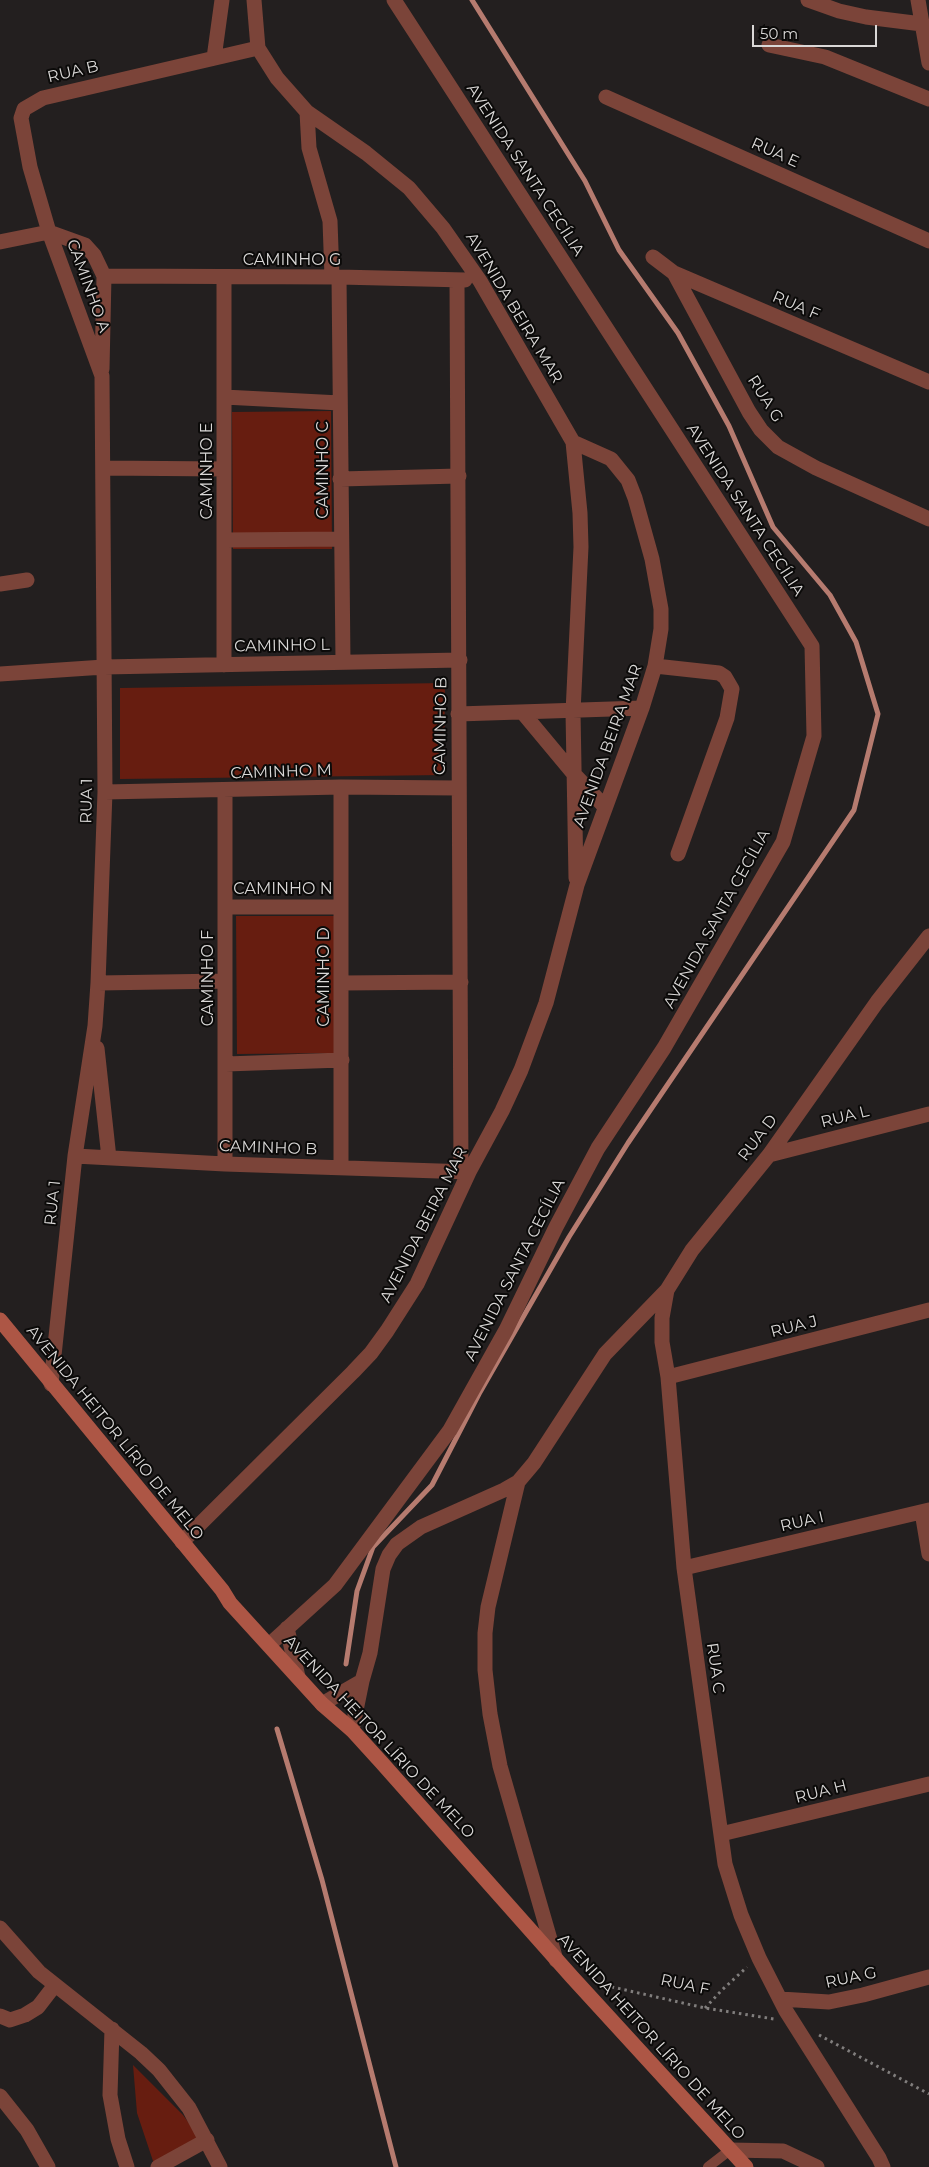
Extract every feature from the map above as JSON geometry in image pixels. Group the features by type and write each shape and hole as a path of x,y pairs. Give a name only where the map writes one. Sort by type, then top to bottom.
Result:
{"main road":[{"name":"AVENIDA HEITOR LÍRIO DE MELO","path":"0,1320 230,1603 322,1704 352,1730 556,1960 746,2167"}],"street":[{"path":"214,58 222,0"},
{"name":"AVENIDA BEIRA MAR","path":"254,0 258,48 277,78 307,112 373,158 409,188 455,243 480,281 573,442 580,513 581,547 573,712 577,885"},
{"name":"AVENIDA SANTA CECÍLIA","path":"269,1645 335,1584 450,1430 506,1330 556,1227 598,1148 664,1048 783,842 814,736 812,646 394,0"},
{"path":"808,0 838,11 866,17 922,24"},
{"path":"918,0 929,63"},
{"path":"769,44 825,57 929,99"},
{"name":"RUA B","path":"49,232 30,167 22,131 21,118 24,109 43,98 258,48"},
{"name":"RUA E","path":"606,98 929,241"},
{"name":"CAMINHO C","path":"307,112 309,148 330,221 336,277 340,403 342,662"},
{"path":"0,242 49,232"},
{"name":"CAMINHO A","path":"49,232 85,246 94,255 104,276 102,376 104,667"},
{"name":"CAMINHO A","path":"49,232 102,376"},
{"name":"RUA F","path":"653,257 674,273 929,382"},
{"name":"RUA G","path":"674,273 750,412 761,430 778,447 816,468 929,519"},
{"name":"CAMINHO G","path":"104,276 336,277 480,281"},
{"name":"CAMINHO E","path":"224,277 224,665"},
{"name":"CAMINHO B","path":"75,1156 225,1164 465,1172 458,788 460,660 457,280"},
{"path":"224,397 340,403"},
{"name":"AVENIDA BEIRA MAR","path":"182,1542 371,1352 417,1284 465,1172 502,1111 536,1029 554,976 577,885 642,708 655,666 661,629 661,609 652,559 635,498 624,475 611,459 573,442"},
{"path":"103,468 224,470"},
{"path":"340,478 459,476"},
{"path":"225,540 341,539"},
{"path":"0,584 27,580"},
{"name":"CAMINHO L","path":"0,674 104,667 460,660"},
{"path":"655,666 719,673 725,677 732,689 727,718 678,854"},
{"name":"RUA 1","path":"51,1384 75,1156 94,1026 98,983 105,792 104,667"},
{"path":"458,714 573,712 642,708"},
{"path":"523,713 573,773 605,807"},
{"name":"CAMINHO M","path":"105,792 225,791 341,787 458,788"},
{"name":"CAMINHO D","path":"341,787 341,1167"},
{"name":"CAMINHO F","path":"225,791 225,1164"},
{"name":"CAMINHO N","path":"226,907 341,907"},
{"name":"RUA D","path":"668,1377 662,1342 662,1318 668,1290 678,1271 703,1236 770,1155 877,1002 929,936"},
{"path":"98,983 226,981"},
{"path":"342,983 461,982"},
{"name":"RUA 1","path":"94,1026 109,1158"},
{"path":"226,1064 342,1060"},
{"name":"RUA L","path":"770,1155 929,1114"},
{"path":"352,1730 370,1653 383,1568 389,1555 397,1544 421,1527 518,1482 534,1463 605,1354 668,1290"},
{"name":"RUA J","path":"668,1377 929,1310"},
{"name":"RUA C","path":"668,1377 684,1568 725,1864 733,1894 759,1958 786,2011"},
{"path":"518,1482 488,1607 485,1633 485,1670 490,1714 498,1757 556,1960"},
{"path":"925,1511 929,1554"},
{"name":"RUA I","path":"684,1568 925,1511"},
{"path":"287,1628 298,1677"},
{"path":"322,1704 362,1681"},
{"name":"RUA H","path":"721,1834 929,1784"},
{"path":"0,1928 19,1951 55,1985 141,2053 176,2089 189,2108 220,2167"},
{"name":"RUA G","path":"786,2011 929,1976"},
{"path":"0,2016 10,2020 25,2015 38,2007 55,1985"},
{"path":"786,2011 879,2158 882,2167"},
{"path":"112,2029 110,2096 118,2139 127,2167"},
{"path":"0,2096 26,2130 48,2167"},
{"path":"158,2167 207,2140"},
{"path":"730,2150 783,2151 817,2167"}],"lane":[{"path":"708,2167 730,2150"}],"path":[{"path":"705,2008 722,1990 759,1958"},
{"name":"RUA F","path":"572,1977 705,2008 786,2011"},
{"path":"817,2034 929,2094"}],"shaded area":[{"path":"331,411 332,549 233,549 232,412"},
{"path":"445,683 444,775 120,779 120,688"},
{"path":"236,916 334,916 335,1053 237,1054"},
{"path":"133,2065 183,2115 205,2145 154,2164 137,2113"}],"waterway":[{"path":"346,1664 357,1591 373,1547 432,1485 479,1394 569,1237 628,1143 854,810 878,714 856,642 830,595 773,527 729,426 678,333 619,250 585,181 472,0"},
{"path":"277,1729 322,1880 396,2167"}]}
